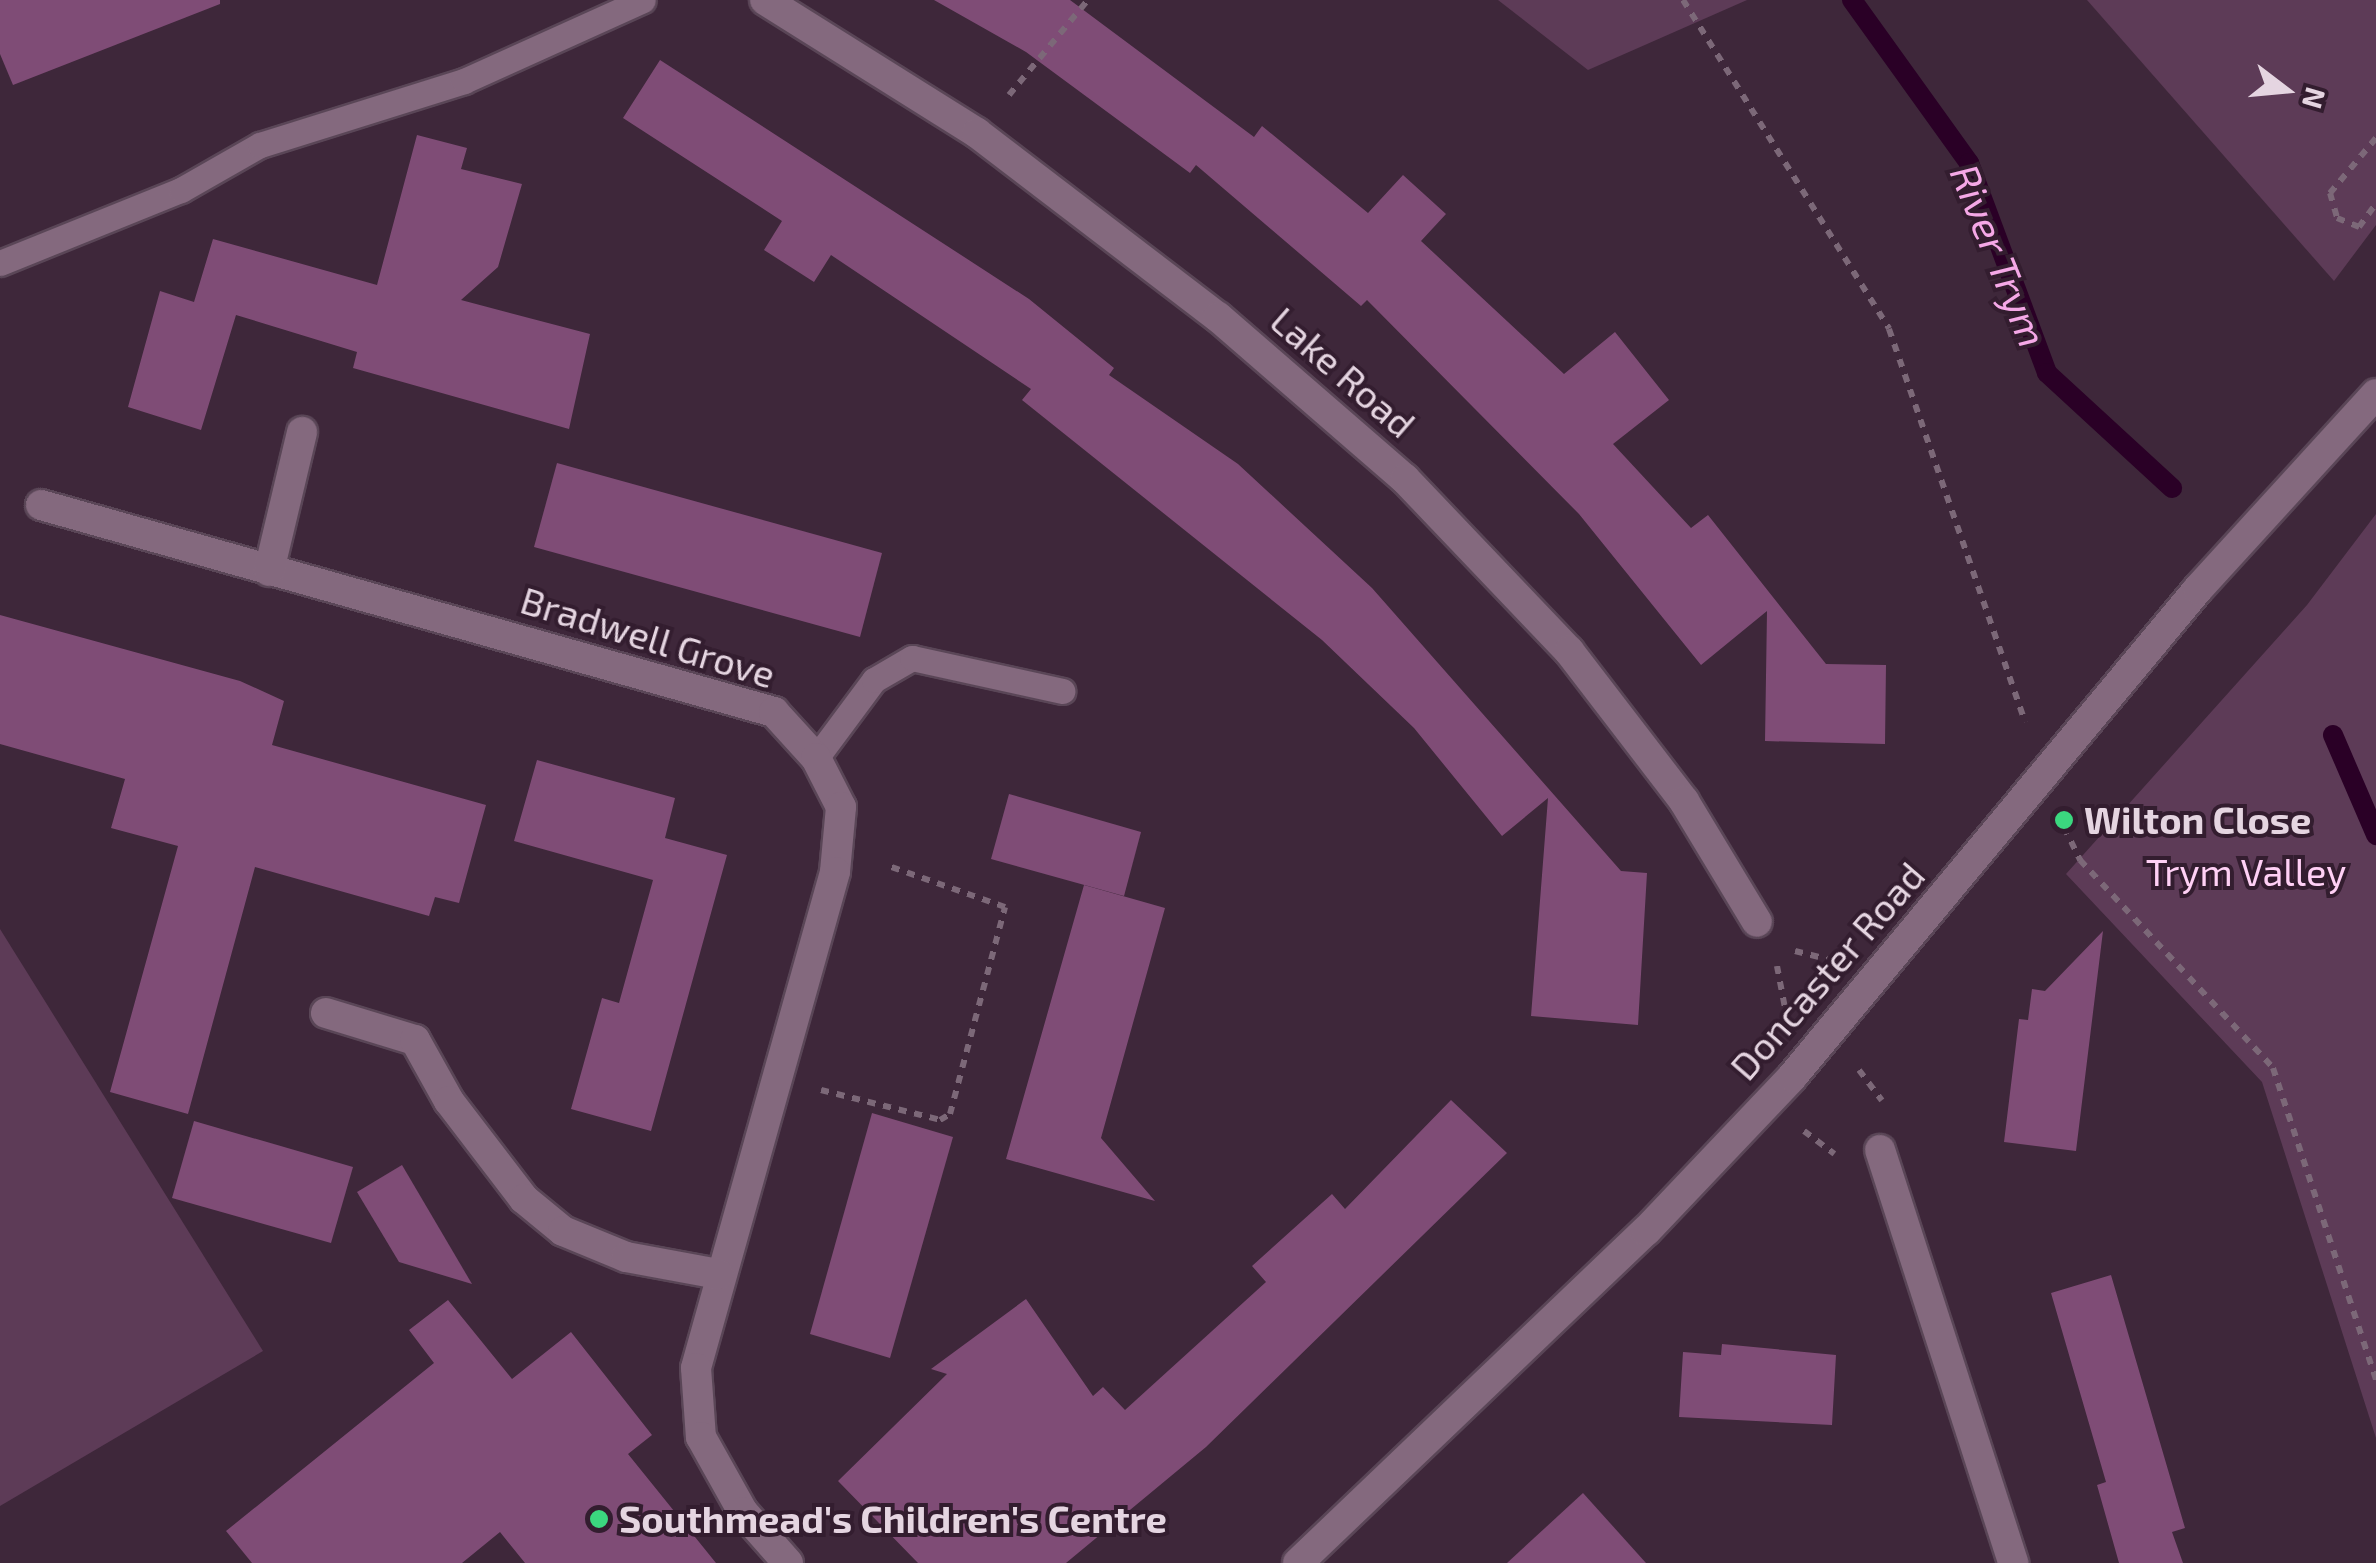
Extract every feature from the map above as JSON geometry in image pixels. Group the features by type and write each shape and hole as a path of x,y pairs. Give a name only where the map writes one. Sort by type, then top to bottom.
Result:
{"street":[{"name":"Lake Road","path":"764,0 977,134 1218,317 1405,479 1569,651 1684,802 1757,922"},
{"name":"Doncaster Road","path":"1298,1563 1646,1231 1831,1033 2040,780 2376,394"},
{"path":"268,571 302,432"},
{"name":"Bradwell Grove","path":"41,505 774,712 816,758 841,807 837,850 718,1274 696,1368 701,1437 743,1512 788,1563"},
{"path":"326,1013 416,1040 448,1101 524,1199 562,1231 626,1256 718,1274"},
{"path":"1880,1150 2013,1563"}],"lane":[{"path":"0,263 181,190 260,145 464,81 643,0"},
{"path":"816,758 874,680 912,658 1062,691"}],"path":[{"path":"977,134 1088,0"},
{"path":"1684,0 1888,328 2040,780 2080,860 2273,1068 2376,1380"},
{"path":"2376,138 2330,193 2337,218 2359,228 2376,204"},
{"path":"775,1076 946,1119 1002,929 999,900 837,850"}],"green space":[{"path":"1498,0 1747,0 1588,70"},
{"path":"2087,0 2376,0 2376,225 2334,281"},
{"name":"Trym Valley","path":"2376,514 2376,1438 2262,1082 2066,874 2307,605"},
{"path":"0,929 263,1351 0,1506"}],"building":[{"path":"0,0 220,0 220,4 13,85 0,54"},
{"path":"934,0 1070,0 1254,137 1262,126 1368,213 1403,175 1446,214 1421,241 1564,374 1615,332 1669,400 1613,444 1691,528 1708,515 1826,664 1886,665 1885,744 1765,741 1767,611 1701,665 1579,514 1367,300 1361,306 1196,165 1190,173 1026,52"},
{"path":"660,60 1029,299 1114,368 1109,375 1238,464 1372,588 1621,871 1647,873 1638,1025 1531,1016 1548,798 1502,836 1414,728 1322,640 1022,400 1031,389 831,255 814,282 764,250 782,221 623,118"},
{"path":"417,135 467,148 461,169 522,184 498,267 461,300 590,334 569,429 353,368 357,352 236,315 201,430 128,407 160,291 194,302 213,239 377,285"},
{"path":"557,463 882,553 860,637 534,547"},
{"path":"0,615 240,681 284,701 272,745 486,805 459,903 435,897 429,916 255,867 188,1114 110,1092 178,846 111,828 125,779 0,744"},
{"path":"537,760 675,798 665,838 727,855 651,1131 571,1109 602,998 619,1003 653,880 514,841"},
{"path":"1009,794 1141,832 1124,896 991,859"},
{"path":"1084,885 1165,908 1101,1138 1155,1201 1006,1159"},
{"path":"2103,931 2076,1151 2004,1142 2019,1019 2028,1020 2032,989 2045,991"},
{"path":"1451,1100 1507,1153 1206,1447 1066,1563 918,1563 838,1481 947,1374 931,1369 1026,1299 1093,1396 1103,1387 1125,1410 1266,1282 1252,1266 1332,1194 1345,1209"},
{"path":"872,1113 953,1137 890,1358 810,1334"},
{"path":"194,1121 353,1167 331,1243 172,1198"},
{"path":"402,1165 472,1284 399,1262 357,1192"},
{"path":"2111,1275 2185,1528 2172,1532 2183,1563 2119,1563 2097,1485 2106,1482 2051,1293"},
{"path":"448,1300 512,1379 571,1332 652,1435 628,1454 716,1563 525,1563 500,1532 462,1563 252,1563 226,1531 434,1363 409,1330"},
{"path":"1722,1344 1836,1355 1832,1425 1679,1417 1683,1352 1721,1355"},
{"path":"1583,1493 1646,1563 1507,1563"}],"waterway":[{"name":"River Trym","path":"1852,0 1969,163 2047,373 2172,488"},
{"name":"River Trym","path":"2333,735 2376,835"}],"place":[{"name":"Wilton Close","path":"2064,820"},
{"name":"Southmead's Children's Centre","path":"599,1519"}]}
